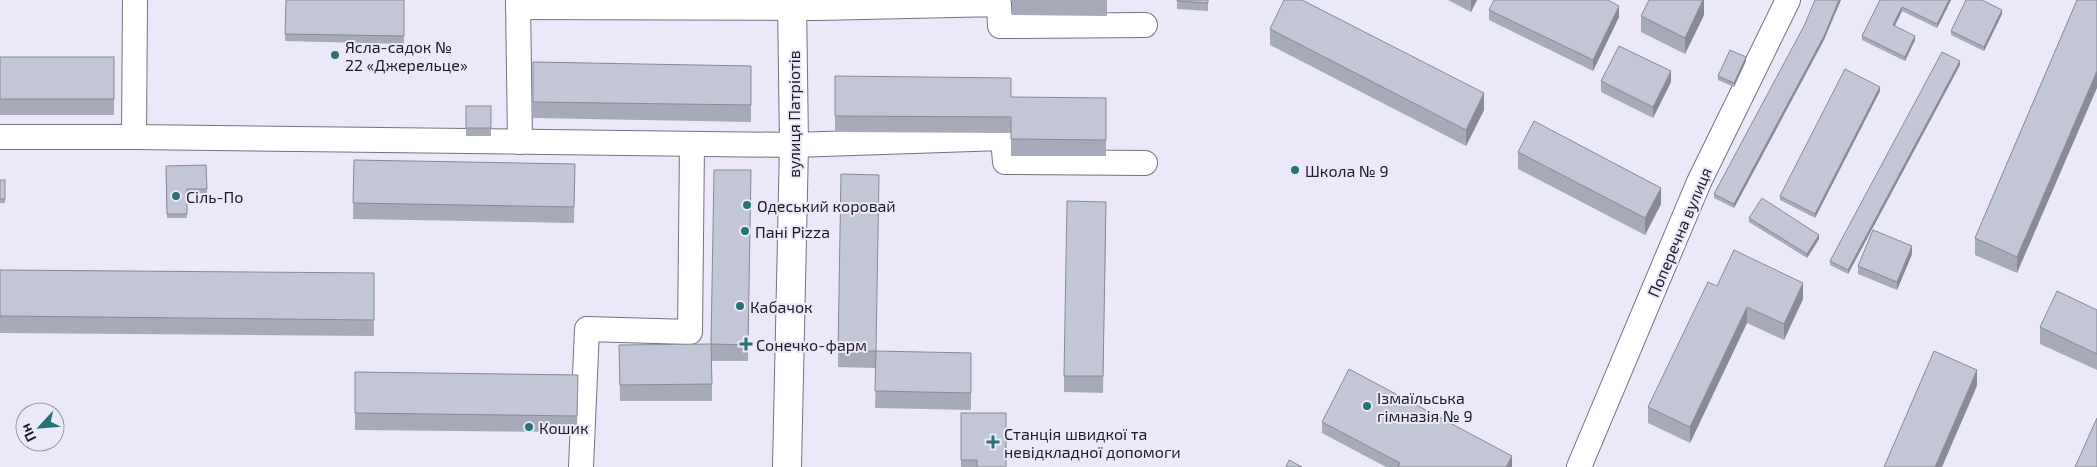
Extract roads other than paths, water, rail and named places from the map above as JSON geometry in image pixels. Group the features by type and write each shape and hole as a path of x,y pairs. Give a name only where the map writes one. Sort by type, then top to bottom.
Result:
{"street":[{"path":"134,0 134,137"},
{"name":"Поперечна вулиця","path":"1579,467 1699,182 1788,0"},
{"name":"вулиця Патріотів","path":"787,467 794,145 792,3"},
{"path":"520,142 518,4 999,4 1000,26 1145,26"},
{"path":"0,137 794,145 1003,138 1005,162 1145,163"},
{"path":"581,467 586,329 690,332 692,144"}],"place":[{"name":"Ясла-садок № 22 «Джерельце»","path":"335,55"},
{"name":"Школа № 9","path":"1295,170"},
{"name":"Сіль-По","path":"176,196"},
{"name":"Одеський коровай","path":"747,205"},
{"name":"Пані Pizza","path":"745,231"},
{"name":"Кабачок","path":"740,306"},
{"name":"Сонечко-фарм","path":"746,344"},
{"name":"Ізмаїльська гімназія № 9","path":"1367,406"},
{"name":"Кошик","path":"529,427"},
{"name":"Станція швидкої та невідкладної допомоги","path":"993,442"}]}
